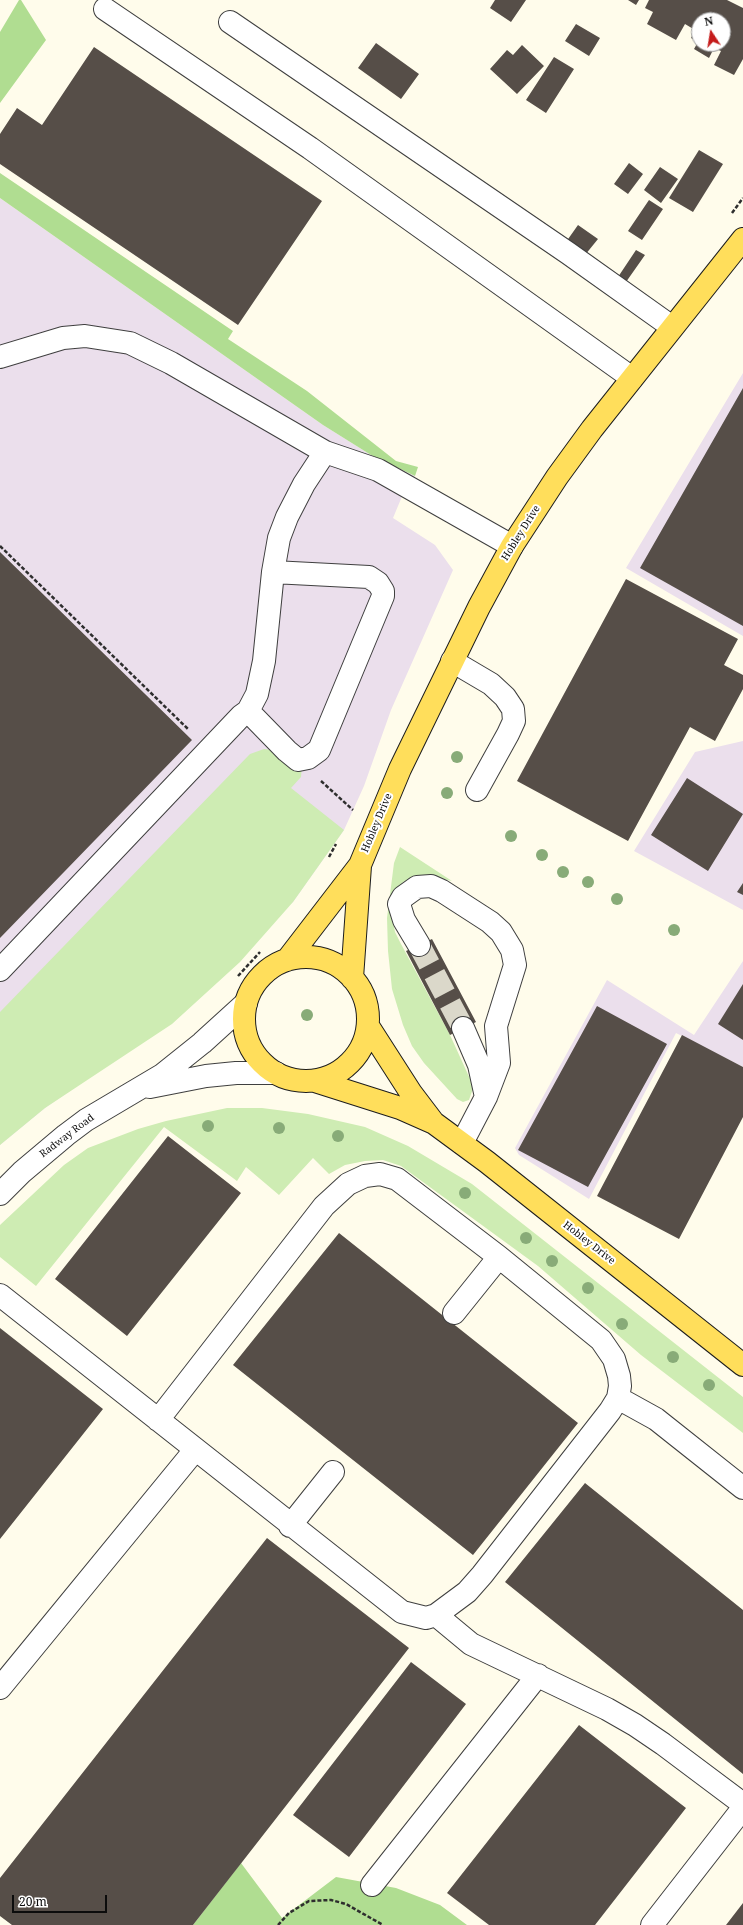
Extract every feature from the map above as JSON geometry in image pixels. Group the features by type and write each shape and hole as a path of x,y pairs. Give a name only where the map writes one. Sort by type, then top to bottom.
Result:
{"main road":[{"name":"Hobley Drive","path":"287,960 360,865 400,769 478,607 512,546 557,477 632,378 743,239"},
{"name":"Hobley Drive","path":"352,978 360,865"},
{"path":"307,957 328,961 346,971 359,986 367,1006 368,1026 362,1046 350,1063 334,1074 315,1081 295,1080 276,1073 260,1061 249,1044 244,1024 246,1004 254,984 268,970 287,960 307,957"},
{"name":"Hobley Drive","path":"368,1026 411,1093 434,1123"},
{"name":"Hobley Drive","path":"315,1081 400,1108 434,1123 462,1143 743,1365"}],"street":[{"path":"105,9 310,148 632,378"},
{"path":"230,22 568,253 672,327"},
{"path":"0,357 63,338 84,336 130,343 171,363 325,452 378,470 512,546"},
{"path":"0,970 241,716 248,711 256,694 264,662 273,572 279,538 287,517 304,484 325,452"},
{"path":"248,711 287,751 298,760 308,758 319,750 383,596 383,591 378,583 369,577 273,572"},
{"path":"452,661 491,684 505,697 513,709 514,721 477,790"},
{"path":"419,945 404,920 399,904 403,897 417,887 431,886 442,891 490,922 501,932 512,950 515,965 496,1026 499,1063 486,1097 462,1143"},
{"name":"Radway Road","path":"0,1194 22,1172 66,1135 86,1120 141,1089 202,1044 246,1004"},
{"path":"463,1028 479,1064 486,1097"},
{"name":"Radway Road","path":"141,1089 214,1075 236,1073 276,1073"},
{"path":"0,1295 290,1526 402,1612 426,1618 436,1615 462,1596 482,1575 610,1412 618,1398 620,1386 617,1368 601,1340 499,1257 397,1179 380,1174 365,1176 348,1184 324,1206 158,1420"},
{"path":"454,1313 499,1257"},
{"path":"618,1398 656,1419 743,1488"},
{"path":"0,1688 195,1450"},
{"path":"290,1526 333,1472"},
{"path":"436,1615 471,1644 608,1709 635,1725 743,1804"},
{"path":"372,1885 538,1675"},
{"path":"652,1925 743,1808"}],"path":[{"path":"730,216 743,198"},
{"path":"0,546 191,732"},
{"path":"355,812 358,806"},
{"path":"328,858 340,838"},
{"path":"234,980 262,950"},
{"path":"278,1925 289,1913 309,1901 331,1900 346,1904 383,1925"}],"shaded area":[{"path":"0,198 323,425 371,455 415,476 403,494 393,518 435,545 453,570 391,710 364,786 344,830 293,902 96,1073 45,1108 0,1145"},
{"path":"743,373 743,636 626,568"},
{"path":"743,741 743,910 634,851 695,752"},
{"path":"743,961 743,1067 676,1033 589,1199 519,1155 515,1148 607,980 694,1035"}],"green space":[{"path":"19,0 21,0 46,40 0,103 0,32"},
{"path":"0,173 233,331 228,339 307,391 396,461 418,467 415,476 371,455 323,425 0,198"},
{"path":"264,749 273,750 302,765 301,777 291,788 344,830 293,902 240,962 172,1024 45,1108 0,1145 0,1012 250,754"},
{"path":"400,847 452,881 430,876 403,882 395,892 392,917 395,932 450,1035 471,1081 473,1089 469,1100 463,1102 457,1099 424,1063 412,1046 403,1025 392,989 388,951 387,918 394,863"},
{"path":"227,1108 262,1108 308,1114 365,1127 408,1146 472,1184 743,1397 743,1433 641,1355 538,1266 401,1166 383,1160 365,1161 345,1165 329,1174 313,1158 279,1195 246,1167 237,1181 164,1127 36,1286 0,1257 0,1225 64,1165 88,1148 138,1129 166,1121"},
{"path":"241,1863 282,1918 336,1877 396,1888 440,1905 467,1925 193,1925"}],"building":[{"path":"495,0 526,0 511,22 490,8"},
{"path":"628,0 639,0 636,5"},
{"path":"649,0 727,0 743,8 743,59 734,75 714,65 720,52 731,52 731,12 691,12 691,28 685,24 676,40 647,24 653,12 645,8"},
{"path":"576,24 600,38 589,56 565,41"},
{"path":"376,43 419,74 401,99 358,68"},
{"path":"522,45 544,66 517,94 490,69 507,50 513,55"},
{"path":"94,47 322,201 238,325 0,164 0,134 17,108 42,125"},
{"path":"699,52 712,52 709,58"},
{"path":"554,57 574,69 546,113 526,100"},
{"path":"699,150 723,164 693,212 669,198"},
{"path":"629,163 643,174 628,194 614,184"},
{"path":"660,167 678,179 661,203 644,190"},
{"path":"649,200 663,209 642,240 628,231"},
{"path":"578,225 598,239 585,255 566,242"},
{"path":"636,250 645,255 626,282 618,277"},
{"path":"743,388 743,626 640,568"},
{"path":"0,552 192,740 0,938"},
{"path":"626,579 738,639 724,665 743,675 743,689 715,741 690,727 628,841 517,781"},
{"path":"687,778 743,814 708,871 651,835"},
{"path":"743,883 743,895 737,892"},
{"path":"432,939 476,1022 450,1035 406,951"},
{"path":"743,984 743,1040 718,1024"},
{"path":"597,1006 667,1044 588,1187 518,1150"},
{"path":"682,1035 743,1067 743,1117 679,1239 597,1196"},
{"path":"168,1136 241,1193 127,1336 55,1279"},
{"path":"339,1233 578,1423 473,1555 233,1365"},
{"path":"0,1328 103,1409 0,1539"},
{"path":"585,1483 743,1610 743,1774 505,1582"},
{"path":"267,1538 409,1648 193,1925 12,1925 0,1916 0,1878"},
{"path":"411,1662 466,1704 349,1857 293,1815"},
{"path":"579,1725 686,1808 595,1925 489,1925 447,1893"},
{"path":"743,1903 743,1925 726,1925"}],"tunnel":[{"path":"419,945 463,1028"}]}
